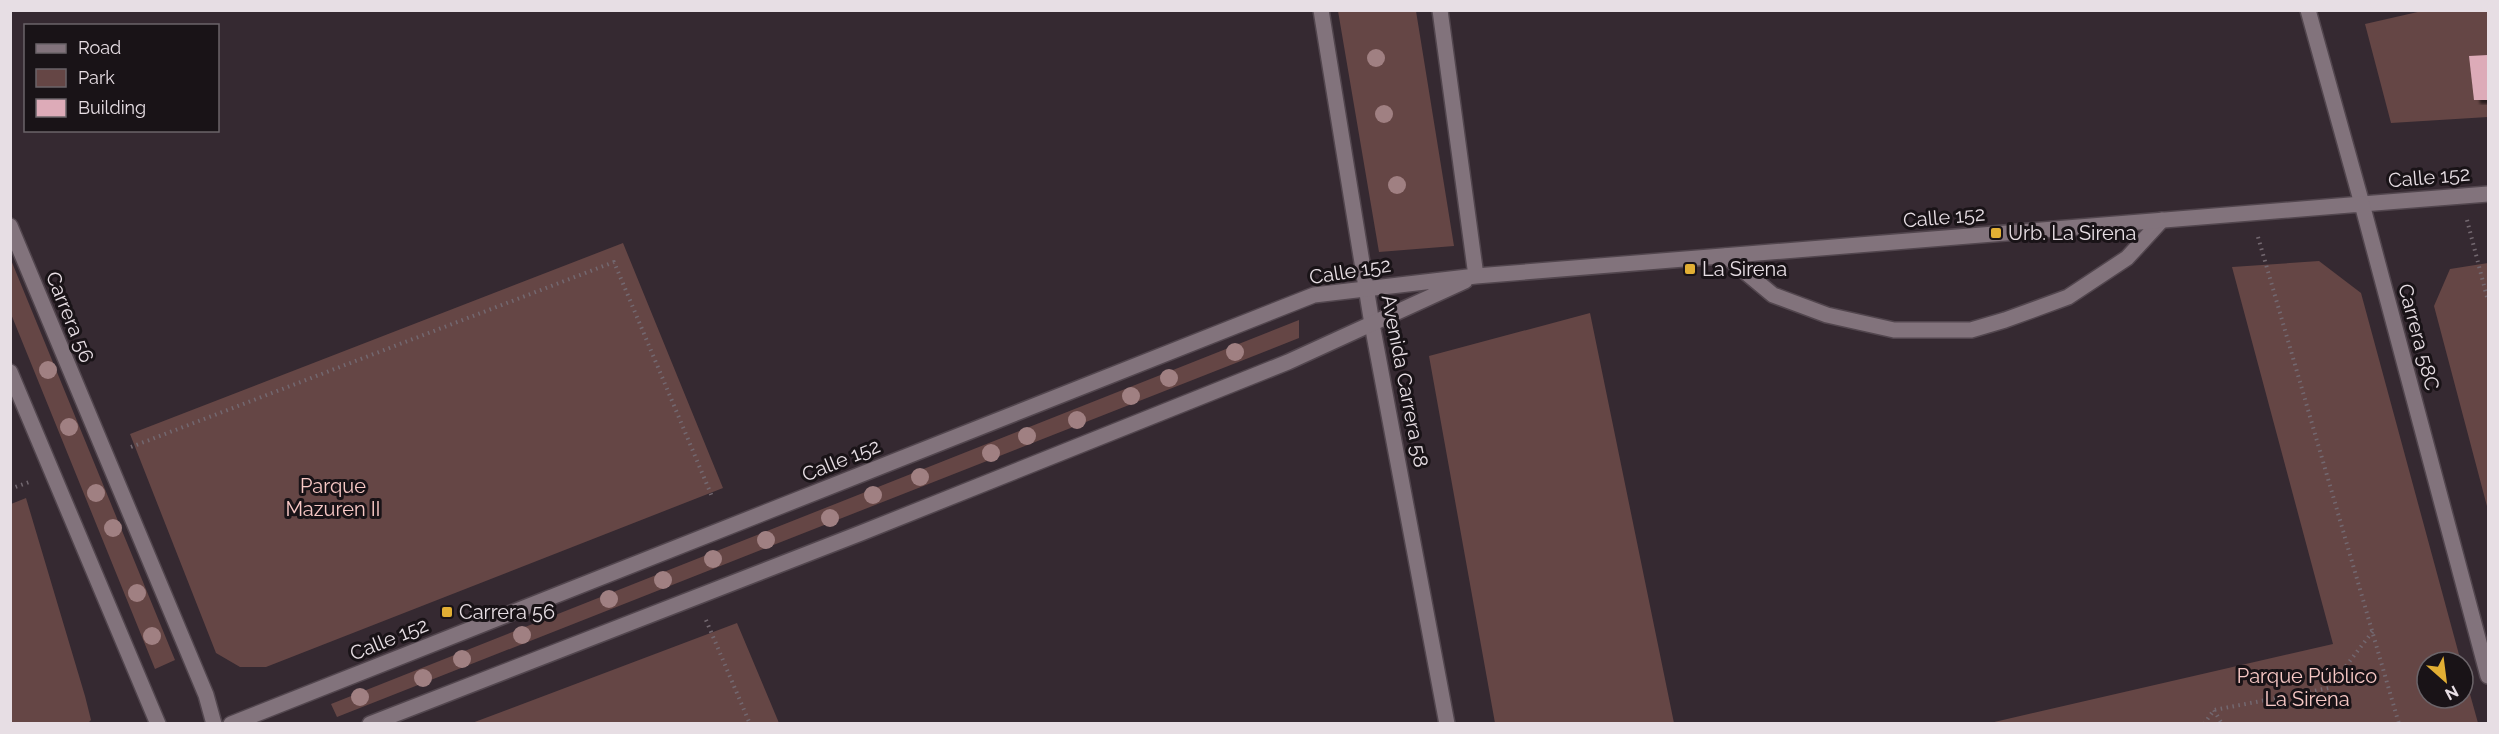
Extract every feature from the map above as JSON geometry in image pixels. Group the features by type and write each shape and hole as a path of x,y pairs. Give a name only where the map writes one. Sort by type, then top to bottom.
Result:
{"street":[{"name":"Avenida Carrera 58","path":"1321,10 1372,324 1447,723"},
{"path":"1440,10 1476,276"},
{"name":"Carrera 58C","path":"2308,10 2488,676"},
{"name":"Calle 152","path":"231,723 1314,295 1476,276 2488,194"},
{"path":"1726,256 1773,295 1827,315 1894,330 1971,330 2005,321 2068,297 2127,258 2162,220"},
{"name":"Carrera 56","path":"10,226 206,695 213,723"},
{"name":"Calle 152","path":"370,723 872,529 1306,355 1476,276"},
{"path":"10,372 158,723"}],"path":[{"path":"2465,214 2488,301"},
{"path":"2257,232 2374,630 2399,723"},
{"path":"106,456 614,262 713,499"},
{"path":"706,620 750,723"},
{"path":"2204,723 2214,710 2329,688 2374,630"},
{"path":"2214,710 2222,723"}],"green space":[{"path":"1338,11 1416,11 1454,246 1379,252"},
{"path":"2422,11 2488,11 2488,117 2391,123 2365,24"},
{"name":"Parque Mazuren II","path":"623,243 723,488 266,667 240,667 216,653 130,434"},
{"path":"11,260 175,660 155,669 11,314"},
{"name":"Parque Público La Sirena","path":"2319,261 2361,293 2458,650 2415,650 2415,710 2474,710 2478,723 1990,723 2333,644 2232,267"},
{"path":"2488,263 2488,510 2434,306 2450,269"},
{"path":"1590,313 1674,723 1495,723 1429,356"},
{"path":"1299,320 1299,338 337,717 331,704"},
{"path":"26,498 85,696 91,720 88,723 11,723 11,504"},
{"path":"737,623 779,723 472,723"}],"building":[{"path":"2488,55 2488,100 2474,100 2469,56"}],"place":[{"name":"Urb. La Sirena","path":"1996,233"},
{"name":"La Sirena","path":"1690,269"},
{"name":"Carrera 56","path":"447,612"}]}
